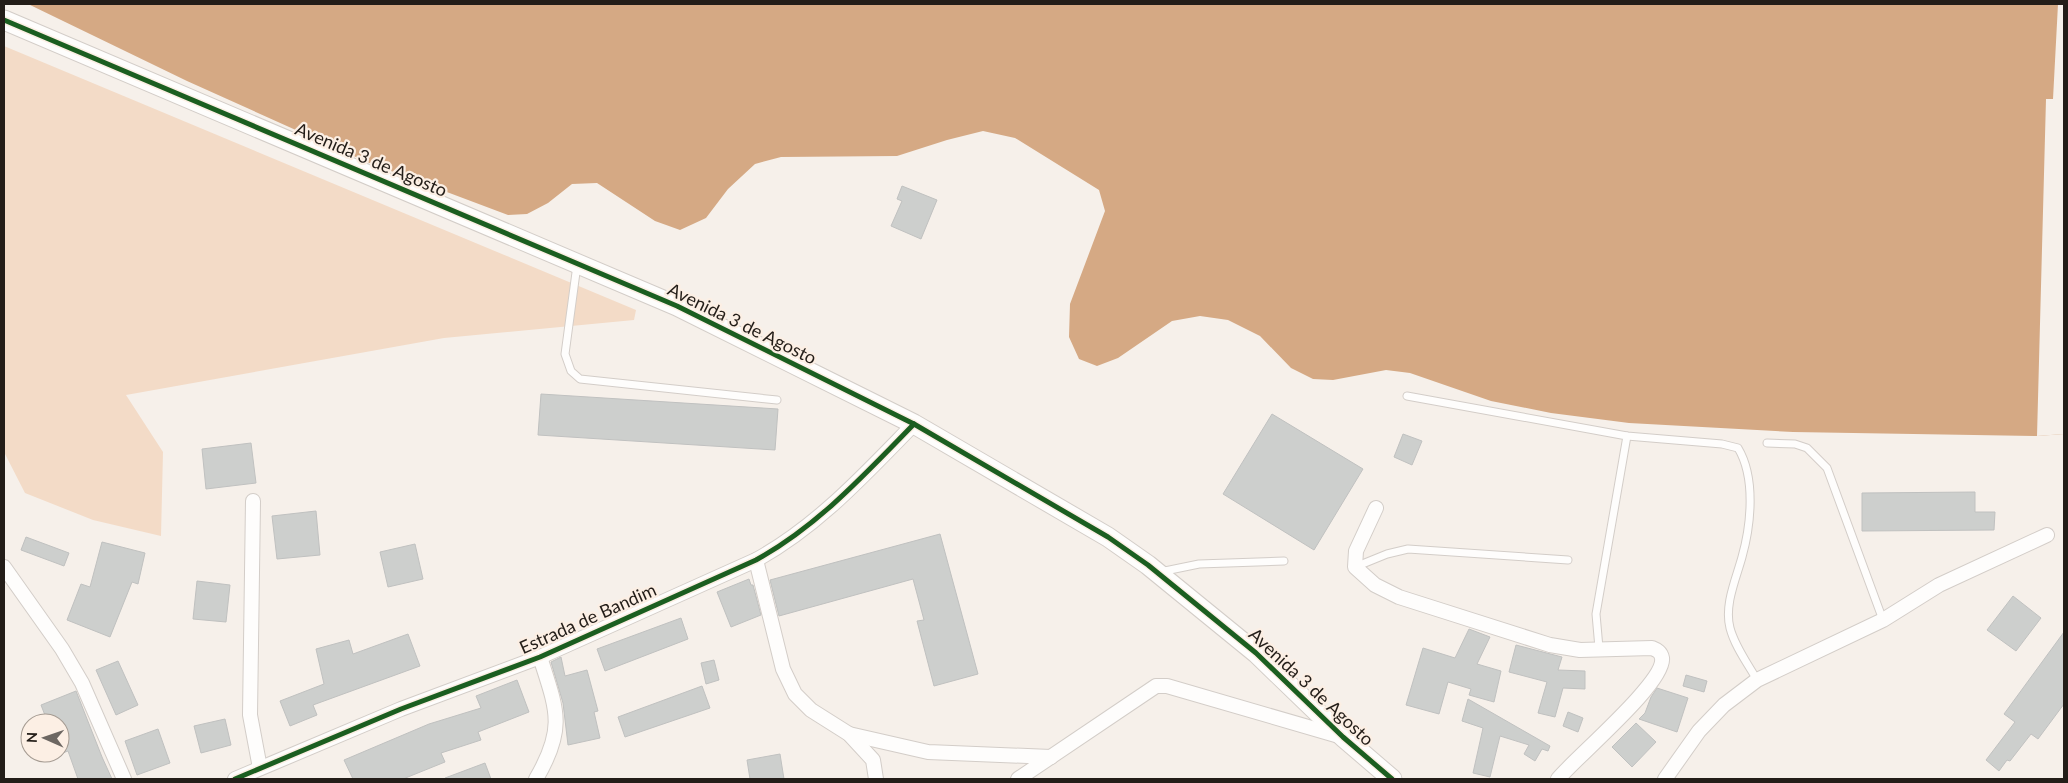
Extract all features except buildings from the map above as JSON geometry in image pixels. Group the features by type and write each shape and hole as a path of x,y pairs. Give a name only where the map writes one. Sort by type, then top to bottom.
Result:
{"street":[{"name":"Avenida 3 de Agosto","path":"4,20 578,262 677,306 914,424 1108,537 1158,573 1256,653 1343,737 1392,779"},
{"name":"Estrada de Bandim","path":"235,779 401,709 540,656 756,560 786,542 848,493 914,424"},
{"path":"253,501 250,715 260,768"},
{"path":"1376,508 1356,551 1355,567 1375,585 1399,597 1550,645 1580,650 1652,648 1659,651 1662,658 1661,665 1622,717 1558,779"},
{"path":"1664,779 1706,724 1724,705 1757,680 1883,620 1939,585 2047,535"},
{"path":"756,560 783,670 795,694 811,710 849,734 873,760 876,779"},
{"path":"4,567 62,649 82,683 124,779"},
{"path":"536,779 553,745 557,718 540,656"},
{"path":"1018,779 1156,686 1167,686 1343,737"},
{"path":"849,734 928,752 1051,756"}],"lane":[{"path":"578,262 565,354 571,370 580,379 777,400"},
{"path":"1407,396 1627,436 1722,444 1738,448 1743,457 1750,508 1743,555 1730,599 1730,628 1757,680"},
{"path":"1599,648 1596,614 1627,436"},
{"path":"1767,442 1795,444 1808,448 1827,468 1883,620"},
{"path":"1355,567 1387,554 1408,549 1568,560"},
{"path":"1158,573 1199,564 1284,561"}],"shaded area":[{"path":"28,4 2064,4 2064,434 2037,436 1793,432 1629,423 1551,413 1491,401 1410,373 1386,370 1333,380 1313,379 1291,368 1260,336 1228,320 1200,316 1172,321 1118,358 1097,366 1079,359 1069,337 1070,304 1105,211 1099,190 1015,138 983,131 897,156 781,157 755,164 728,189 706,218 680,230 655,221 597,183 572,184 548,203 527,214 508,215 367,162 187,81"},
{"path":"4,46 636,310 634,320 444,338 126,395 163,452 161,536 93,520 25,493 4,452"}],"pier":[{"path":"2058,4 2064,4 2064,434 2037,436 2046,99 2053,99"}],"cycle path":[{"path":"4,20 677,306 914,424 1108,537 1148,565 1256,653 1343,737 1392,779"},
{"path":"235,779 401,709 540,657 756,560 800,531 840,498 914,424"}]}
